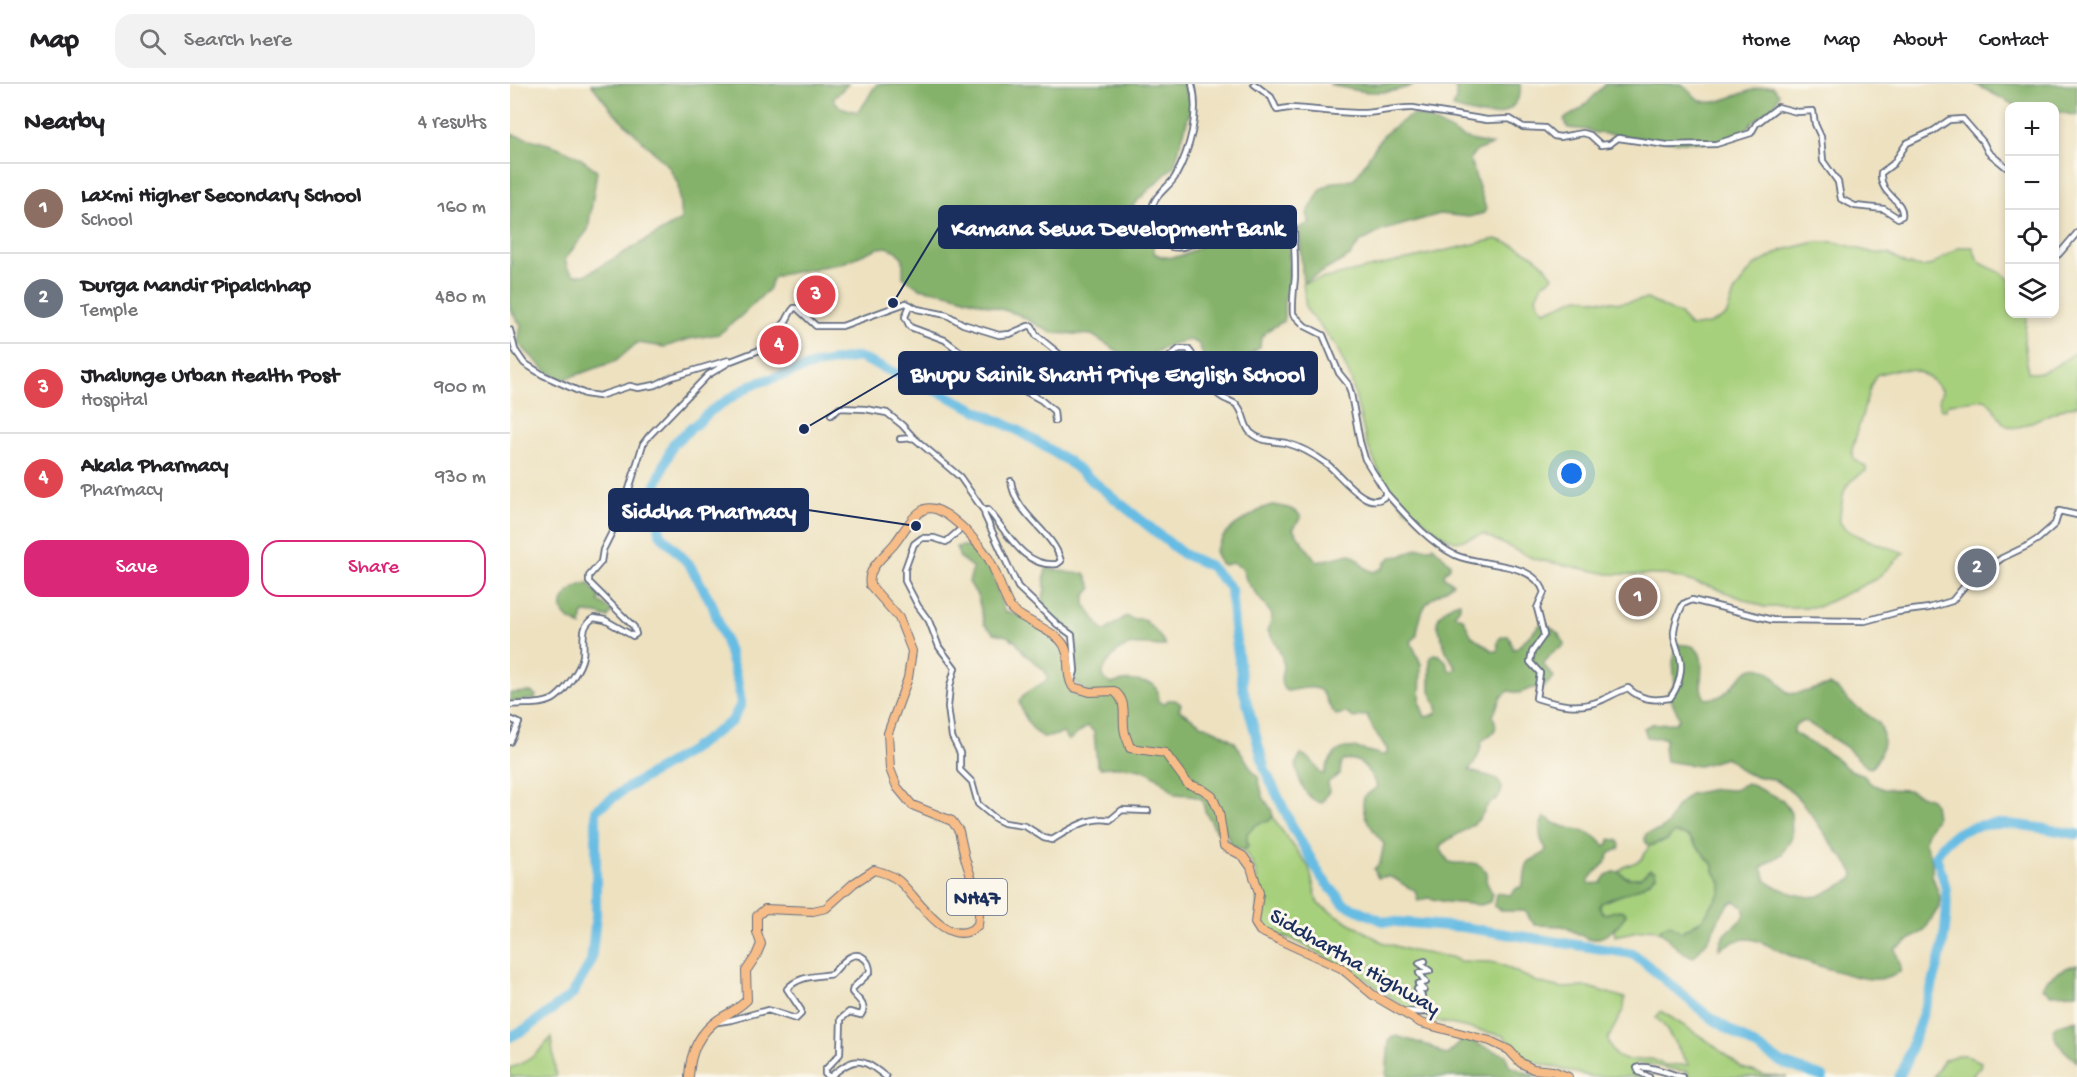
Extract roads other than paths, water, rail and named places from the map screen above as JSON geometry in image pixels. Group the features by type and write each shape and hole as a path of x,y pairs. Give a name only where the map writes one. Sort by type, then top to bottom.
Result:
{"highway":[{"name":"NH47","path":"689,1077 695,1043 715,1022 738,1009 747,1000 746,970 761,944 757,932 757,916 765,909 813,911 826,908 854,883 874,870 898,880 928,914 944,927 959,933 971,932 978,925 980,905 959,831 952,821 912,805 897,787 890,769 888,733 908,678 912,651 899,618 870,585 869,576 912,520 925,509 940,510 975,540 988,558 1012,610 1062,641 1068,654 1071,683"},
{"name":"Siddhartha Highway","path":"1071,683 1073,687 1090,692 1113,690 1120,695 1124,707 1124,732 1130,748 1165,753 1188,784 1212,796 1219,812 1224,846 1243,856 1251,867 1259,893 1255,923 1260,931 1306,950 1341,968 1373,995 1421,1023 1490,1041 1509,1050 1521,1063 1533,1069 1553,1071 1568,1077"}],"street":[{"path":"1192,84 1196,97 1194,123 1186,152 1174,178 1152,208 1163,241 1174,248 1189,246 1228,223 1255,213 1269,213 1290,220 1294,227 1293,314 1305,326 1323,335 1327,341 1339,373 1348,384 1359,442 1365,459 1383,485 1385,493 1434,543 1456,555 1533,575 1541,584 1544,592 1537,608 1544,635 1532,652 1530,662 1540,673 1536,698 1582,707 1628,688 1647,700 1670,698 1676,691 1681,666 1680,655 1674,642 1677,617 1683,604 1692,600 1772,620 1865,621 1898,612 1929,608 1953,601 1972,577 2038,539 2055,524 2059,511 2077,515"},
{"path":"1254,84 1271,97 1277,110 1382,112 1402,107 1413,108 1487,120 1510,119 1523,127 1545,128 1554,136 1560,137 1583,133 1590,135 1601,145 1610,144 1618,138 1667,145 1716,144 1750,133 1756,124 1778,107 1797,112 1813,111 1815,124 1821,137 1823,161 1838,182 1841,199 1855,206 1884,209 1898,218 1902,216 1903,210 1886,193 1881,173 1893,164 1907,142 1933,131 1949,120 1964,119 1983,142 1988,152 2005,166"},
{"path":"2059,254 2077,233"},
{"path":"510,330 515,350 524,363 543,375 585,394 599,396 630,386 638,388 655,385 672,377 737,359 770,346 773,333 794,308 797,308 816,326 828,327 843,326 906,303 917,309 947,315 963,324 999,335 1010,334 1032,326 1036,335 1069,362 1093,369 1134,373 1147,371 1156,368 1179,349 1188,349 1198,363 1199,374 1203,380 1220,396 1236,404 1252,434 1260,439 1286,443 1312,453 1333,469 1363,498 1380,500 1385,493"},
{"path":"910,305 905,316 910,327 945,340 988,372 1041,400 1054,411 1055,421"},
{"path":"510,705 541,703 555,698 579,670 583,656 586,623 594,618 605,620 633,636 636,634 634,627 589,582 589,576 601,562 603,550 628,494 638,454 649,436 708,375 737,359"},
{"path":"831,415 840,408 887,412 960,477 984,511 1018,587 1058,626 1072,635 1075,671 1071,683"},
{"path":"900,439 914,438"},
{"path":"984,511 988,510 1019,550 1033,559 1050,565 1060,561 1058,551 1022,510 1013,493 1011,481"},
{"path":"962,528 946,542 934,538 922,538 914,544 905,569 904,581 929,621 939,647 955,668 949,699 950,728 953,743 960,753 960,770 972,782 978,804 1004,823 1025,826 1044,838 1052,840 1089,820 1104,818 1110,820 1122,810 1148,811"},
{"path":"510,719 519,723 510,742"},
{"path":"715,1022 768,1010 796,1019 801,1014 801,1010 787,989 791,984 807,977 832,974 843,961 858,955 867,961 870,967 870,972 853,988 852,992 861,1001 864,1011 861,1015 849,1012 841,1019 840,1054 825,1070 825,1074 830,1077 855,1060 861,1060 886,1077"},
{"path":"1402,1012 1412,1011 1423,1014 1429,1011 1416,996 1422,996 1417,989 1424,990 1418,984 1426,982 1419,974 1430,971 1419,963 1425,961"},
{"path":"1649,1077 1639,1072 1637,1068 1644,1066 1682,1077"}],"waterway":[{"path":"510,1037 527,1028 572,995 591,962 596,916 596,810 625,789 688,752 732,721 741,704 728,649 712,604 689,564 660,534 654,490 673,444 712,410 751,385 817,364 858,357 941,393 1017,430 1068,461 1183,554 1210,566 1231,589 1243,688 1265,770 1293,828 1322,878 1344,904 1383,921 1462,927 1634,954 1708,1016 1782,1063 1823,1077"},
{"path":"1899,1077 1927,1001 1940,957 1944,935 1946,891 1936,856 1947,840 1962,831 1980,825 1999,824 2077,834"}],"place":[{"name":"Jhalunge Urban Health Post","path":"816,295"},
{"name":"Kamana Sewa Development Bank","path":"893,303"},
{"name":"Akala Pharmacy","path":"779,345"},
{"name":"Bhupu Sainik Shanti Priye English School","path":"804,429"},
{"name":"Siddha Pharmacy","path":"916,526"},
{"name":"Durga Mandir Pipalchhap","path":"1977,568"},
{"name":"Laxmi Higher Secondary School","path":"1638,597"}]}
